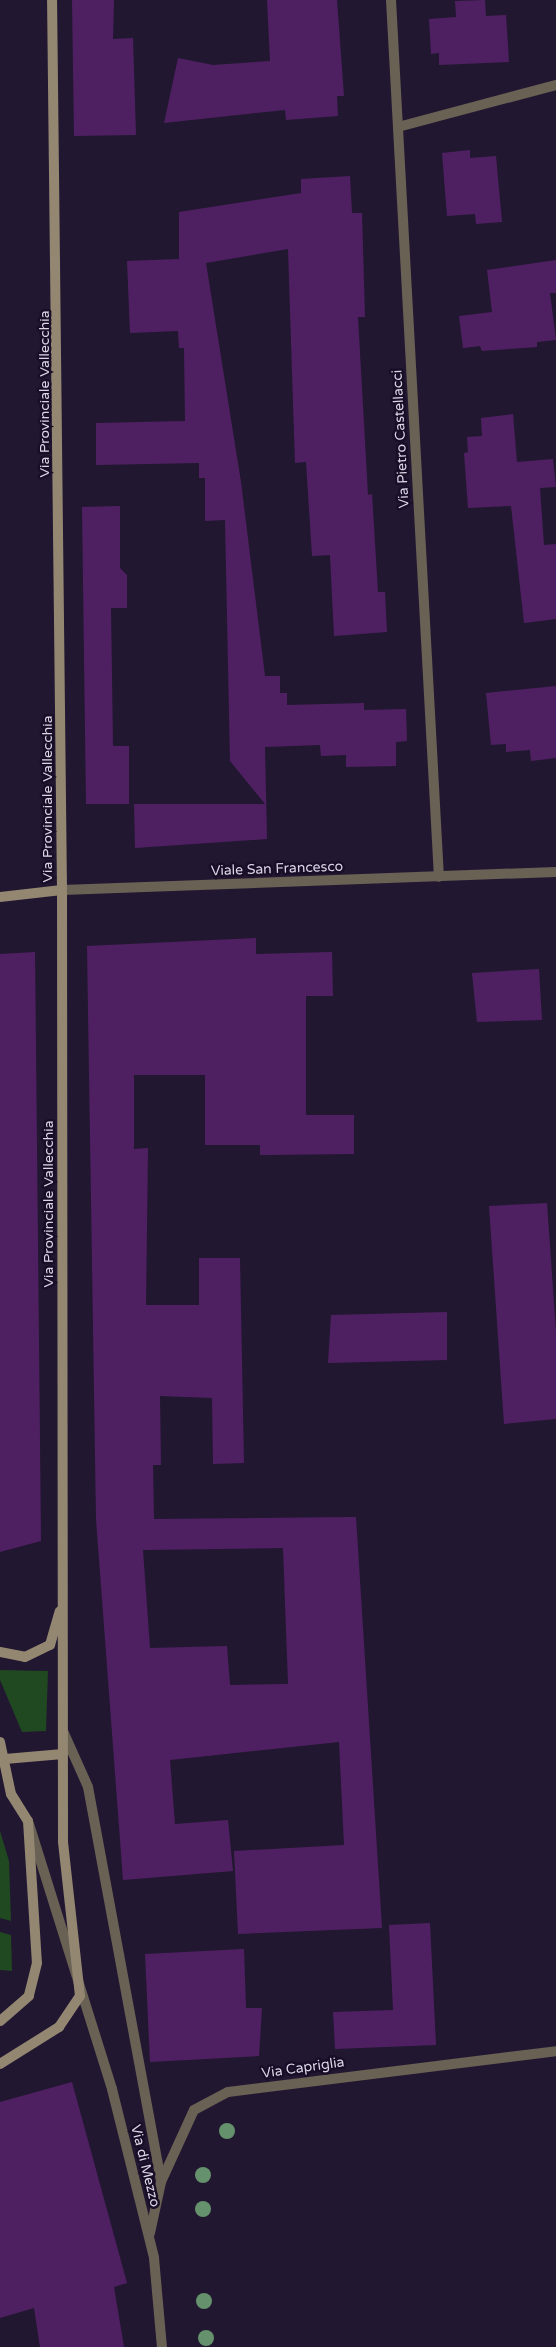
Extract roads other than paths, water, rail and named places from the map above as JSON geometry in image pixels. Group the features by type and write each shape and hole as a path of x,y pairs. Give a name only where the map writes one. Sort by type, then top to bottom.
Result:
{"main road":[{"name":"Via Provinciale Vallecchia","path":"52,0 62,890 63,1842 80,1996"},
{"name":"Viale San Francesco","path":"0,897 62,890"},
{"path":"0,1652 25,1657 50,1645 64,1597"},
{"path":"0,1742 11,1794 28,1821 38,1963 29,1996 0,2021"},
{"path":"5,1759 63,1754"},
{"path":"0,2064 59,2027 80,1996"}],"street":[{"name":"Via Pietro Castellacci","path":"390,0 439,877"},
{"path":"398,127 556,85"},
{"name":"Viale San Francesco","path":"62,890 556,872"},
{"path":"63,1731 88,1788 161,2182"},
{"name":"Via di Mezzo","path":"28,1821 46,1868 80,1996 112,2089 149,2239 162,2347"},
{"name":"Via Capriglia","path":"149,2239 161,2182 194,2110 228,2092 556,2052"}]}
